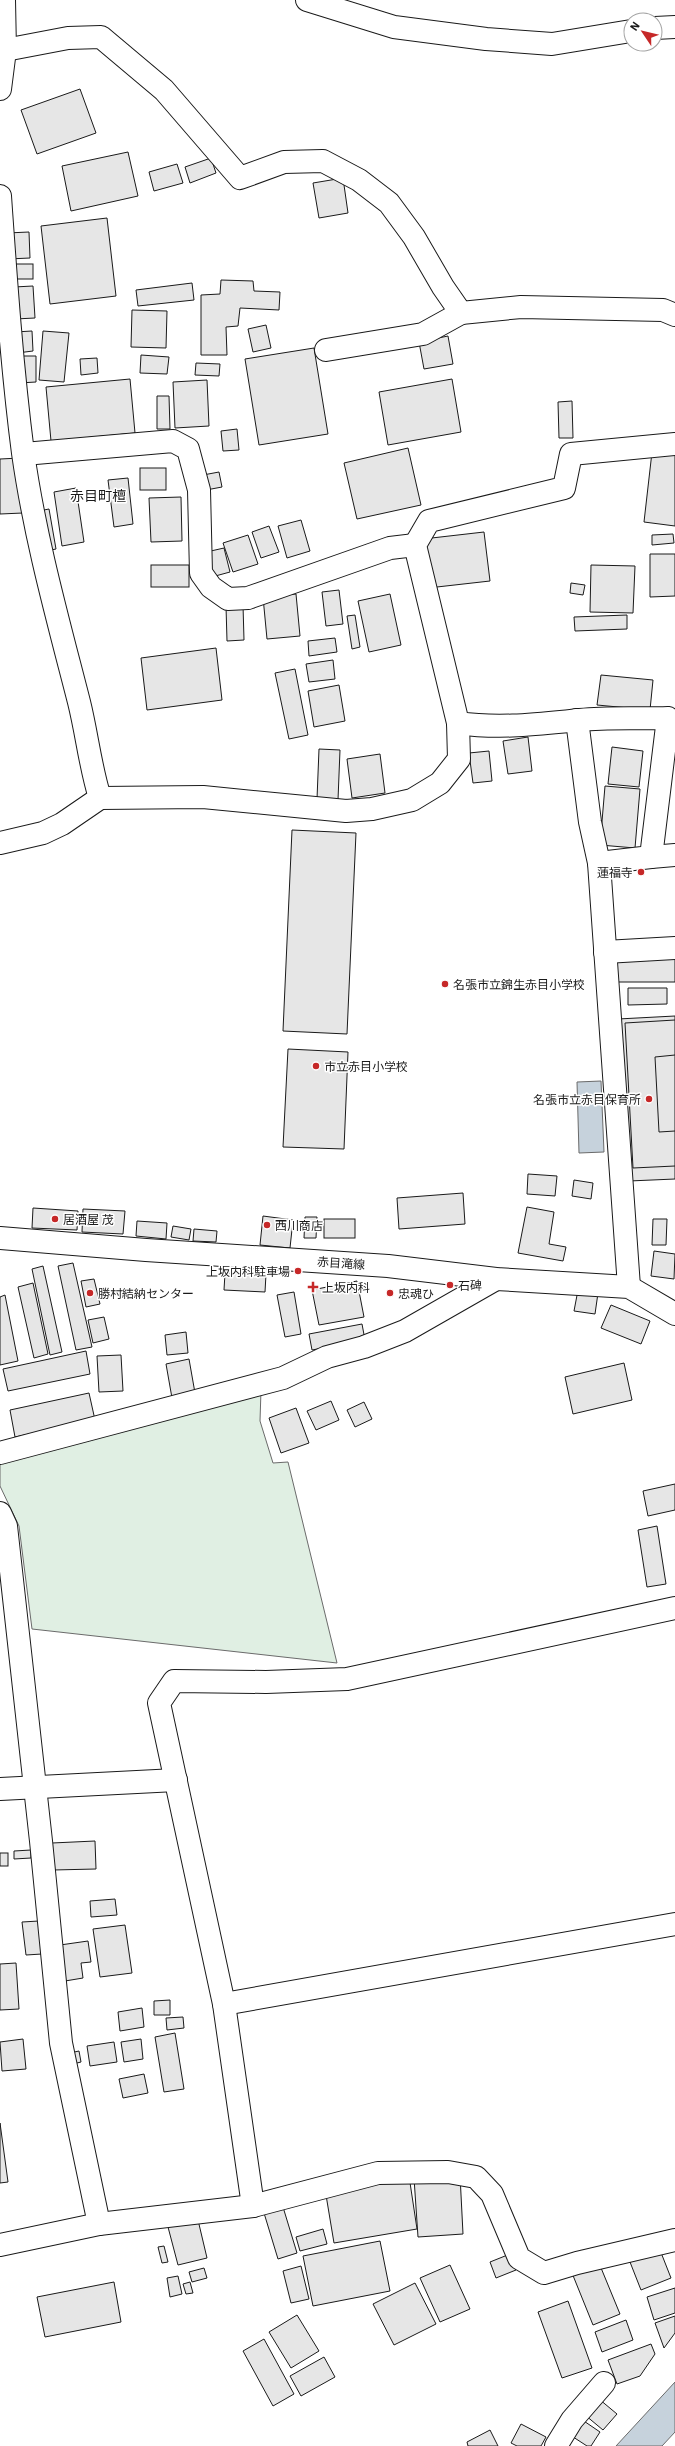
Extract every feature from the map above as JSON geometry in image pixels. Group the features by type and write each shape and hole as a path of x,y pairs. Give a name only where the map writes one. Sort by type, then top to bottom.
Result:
{"street":[{"path":"0,89 5,50 4,0"},
{"path":"306,0 394,27 486,39 552,44 623,32"},
{"path":"663,28 675,28"},
{"path":"5,50 68,38 101,37 164,90 240,178 284,162 323,162 359,180 389,203 414,236 443,288 461,313"},
{"path":"0,196 8,325 24,454 42,560 80,709 92,773 100,798"},
{"path":"326,350 424,334 461,313 522,307 663,310 675,315"},
{"path":"24,454 173,441 188,448 199,490 201,573 211,587 228,599 248,598 390,548 415,545"},
{"path":"0,843 43,833 100,798 203,797 346,811 372,809 412,800 440,783 459,759 458,723 415,545 429,521 564,488 571,454 675,444"},
{"path":"458,723 488,727 536,726 577,720 668,718 650,857"},
{"path":"577,720 590,822 599,863 629,1286"},
{"path":"599,863 675,855"},
{"path":"605,952 675,948"},
{"name":"赤目滝線","path":"0,1238 146,1250 388,1266 496,1280 629,1286 675,1314"},
{"path":"0,1453 283,1378 328,1357 364,1348 406,1331 496,1280"},
{"path":"0,1513 6,1526 61,2043 99,2224"},
{"path":"253,2206 224,2004 159,1703 174,1681 266,1682 347,1679 675,1608"},
{"path":"0,1789 176,1780"},
{"path":"224,2004 675,1924"},
{"path":"0,2245 99,2224 253,2206 378,2173 448,2172 476,2177 492,2194 519,2258 544,2273 577,2263 675,2240"},
{"path":"556,2446 572,2420 604,2383"}],"green space":[{"path":"261,1390 260,1421 273,1463 288,1462 337,1663 32,1629 19,1526 0,1486 0,1459"}],"shaded area":[{"path":"601,1081 604,1152 579,1153 577,1082"},
{"path":"675,2382 675,2432 662,2446 616,2446"}],"building":[{"path":"80,89 96,133 37,154 21,110"},
{"path":"128,152 138,196 71,211 62,166"},
{"path":"211,158 216,173 190,183 185,167"},
{"path":"177,164 183,183 154,191 149,172"},
{"path":"343,178 348,213 319,218 313,183"},
{"path":"107,218 116,296 50,304 41,226"},
{"path":"29,232 30,258 8,259 7,233"},
{"path":"13,264 33,264 33,279 13,279"},
{"path":"221,280 253,281 254,291 280,292 279,310 240,308 238,326 226,327 227,355 201,355 201,295 220,294"},
{"path":"192,283 194,300 138,306 136,290"},
{"path":"33,286 35,318 15,319 14,287"},
{"path":"132,310 167,311 166,348 131,347"},
{"path":"266,325 271,348 253,352 248,329"},
{"path":"32,331 33,351 17,353 15,332"},
{"path":"43,331 69,333 64,382 39,380"},
{"path":"448,336 453,364 424,369 419,342"},
{"path":"314,348 328,434 259,445 245,359"},
{"path":"141,355 169,357 167,374 140,373"},
{"path":"19,356 36,356 36,382 19,383"},
{"path":"97,358 98,373 81,375 80,359"},
{"path":"196,363 220,364 219,376 195,375"},
{"path":"130,379 135,433 51,441 46,387"},
{"path":"452,379 461,432 388,445 379,392"},
{"path":"207,380 209,426 175,428 173,382"},
{"path":"157,396 169,396 170,429 157,429"},
{"path":"572,401 573,438 559,438 558,402"},
{"path":"237,429 239,450 223,451 221,431"},
{"path":"408,448 421,505 357,519 344,463"},
{"path":"652,452 675,454 675,526 644,522"},
{"path":"20,458 23,513 0,514 0,459"},
{"path":"140,468 166,468 166,490 140,490"},
{"path":"219,472 222,487 206,490 203,475"},
{"path":"128,478 133,524 114,527 108,480"},
{"path":"76,488 84,542 62,546 54,492"},
{"path":"181,497 182,541 151,542 149,498"},
{"path":"49,509 56,549 46,551 39,511"},
{"path":"301,520 310,551 287,558 278,526"},
{"path":"269,526 279,552 261,558 252,532"},
{"path":"484,532 490,581 428,588 423,539"},
{"path":"673,534 674,543 652,545 652,535"},
{"path":"248,535 258,564 233,572 223,543"},
{"path":"224,548 230,572 208,578 202,553"},
{"path":"650,554 675,554 675,596 650,597"},
{"path":"151,565 189,565 189,587 151,587"},
{"path":"591,565 635,566 633,613 590,612"},
{"path":"571,583 585,585 583,595 570,593"},
{"path":"339,590 343,624 326,626 322,592"},
{"path":"296,594 300,636 267,639 263,597"},
{"path":"390,594 401,645 369,652 358,601"},
{"path":"243,605 244,640 227,641 226,606"},
{"path":"355,615 360,647 352,649 347,616"},
{"path":"627,615 627,629 575,631 574,617"},
{"path":"335,638 337,652 309,656 308,641"},
{"path":"216,648 222,700 147,710 141,658"},
{"path":"333,660 335,679 309,682 306,664"},
{"path":"295,669 308,735 289,739 275,673"},
{"path":"601,675 653,680 650,710 597,705"},
{"path":"339,685 345,721 314,727 308,691"},
{"path":"528,737 532,771 508,774 503,741"},
{"path":"612,747 643,751 639,787 608,784"},
{"path":"319,749 340,750 338,800 317,799"},
{"path":"489,751 492,781 473,783 469,753"},
{"path":"380,754 385,793 352,798 347,759"},
{"path":"605,786 640,789 635,848 600,845"},
{"path":"292,830 356,833 347,1034 283,1031"},
{"path":"675,955 675,982 614,982 614,956"},
{"path":"628,988 667,988 667,1004 628,1005"},
{"name":"名張市立赤目保育所","path":"675,1016 675,1179 629,1181 618,1019"},
{"name":"名張市立赤目保育所","path":"675,1020 675,1055 655,1057 659,1132 675,1131 675,1166 633,1168 625,1023"},
{"path":"288,1049 348,1052 344,1149 283,1147"},
{"path":"528,1174 557,1176 555,1196 527,1194"},
{"path":"574,1180 593,1183 591,1199 572,1196"},
{"path":"463,1193 465,1224 399,1229 397,1198"},
{"path":"527,1207 554,1212 549,1244 566,1247 563,1261 518,1253"},
{"name":"居酒屋 茂","path":"33,1208 78,1211 77,1230 32,1228"},
{"path":"83,1209 125,1211 123,1234 82,1232"},
{"path":"263,1216 293,1220 290,1248 260,1245"},
{"path":"305,1217 317,1217 316,1238 304,1238"},
{"path":"324,1219 355,1219 355,1238 324,1238"},
{"path":"653,1219 667,1219 666,1245 652,1245"},
{"path":"137,1221 167,1223 166,1239 136,1236"},
{"path":"173,1226 191,1229 189,1240 171,1237"},
{"path":"194,1229 217,1231 216,1242 193,1241"},
{"path":"654,1251 675,1254 674,1279 651,1276"},
{"path":"73,1263 92,1347 76,1350 58,1266"},
{"path":"43,1266 62,1352 50,1355 32,1269"},
{"path":"225,1273 266,1274 265,1292 224,1290"},
{"name":"勝村結納センター","path":"94,1279 100,1304 86,1307 81,1281"},
{"path":"357,1281 364,1317 319,1325 312,1290"},
{"path":"33,1283 48,1354 34,1358 18,1287"},
{"path":"578,1290 598,1293 595,1314 574,1311"},
{"path":"294,1292 301,1334 285,1337 277,1295"},
{"path":"5,1295 18,1361 0,1365 0,1297"},
{"path":"611,1305 650,1321 641,1344 601,1328"},
{"path":"104,1317 109,1339 93,1343 88,1320"},
{"path":"362,1324 365,1340 312,1350 309,1334"},
{"path":"186,1332 188,1353 167,1355 165,1335"},
{"path":"86,1351 90,1374 8,1391 3,1369"},
{"path":"121,1355 123,1391 99,1392 97,1356"},
{"path":"189,1359 195,1393 172,1398 166,1364"},
{"path":"624,1363 632,1400 573,1414 565,1377"},
{"path":"89,1393 95,1420 15,1437 10,1410"},
{"path":"331,1401 339,1420 316,1430 307,1411"},
{"path":"364,1402 372,1419 355,1427 347,1410"},
{"path":"296,1408 309,1443 281,1453 269,1418"},
{"path":"675,1484 675,1510 648,1516 643,1491"},
{"path":"657,1526 666,1584 647,1587 638,1530"},
{"path":"95,1841 96,1869 53,1870 52,1843"},
{"path":"31,1850 31,1858 14,1859 14,1851"},
{"path":"0,1853 8,1853 8,1866 0,1866"},
{"path":"115,1899 117,1915 91,1917 90,1901"},
{"path":"39,1921 42,1954 26,1955 22,1922"},
{"path":"125,1925 132,1973 100,1977 93,1929"},
{"path":"88,1941 91,1962 81,1963 83,1978 65,1981 60,1945"},
{"path":"16,1963 19,2009 0,2010 0,1964"},
{"path":"170,2000 170,2015 154,2015 154,2001"},
{"path":"142,2008 144,2027 120,2031 118,2012"},
{"path":"183,2017 184,2028 167,2030 166,2018"},
{"path":"175,2033 184,2089 164,2092 155,2037"},
{"path":"23,2039 26,2069 2,2071 0,2042"},
{"path":"141,2039 143,2059 124,2062 121,2042"},
{"path":"114,2042 117,2062 90,2066 87,2046"},
{"path":"79,2051 81,2062 73,2064 70,2053"},
{"path":"144,2074 148,2093 123,2098 119,2079"},
{"path":"0,2123 8,2182 0,2183"},
{"path":"460,2175 463,2234 418,2237 414,2178"},
{"path":"409,2176 417,2229 334,2243 325,2189"},
{"path":"283,2207 297,2253 278,2259 264,2213"},
{"path":"198,2220 207,2258 178,2265 168,2227"},
{"path":"323,2229 327,2244 300,2251 296,2237"},
{"path":"380,2241 390,2291 313,2306 303,2256"},
{"path":"164,2246 168,2262 162,2263 158,2247"},
{"path":"660,2250 671,2278 641,2290 630,2262"},
{"path":"510,2254 516,2270 496,2278 490,2262"},
{"path":"599,2263 620,2314 593,2325 572,2273"},
{"path":"450,2265 470,2309 440,2322 420,2278"},
{"path":"301,2266 309,2299 291,2303 283,2271"},
{"path":"204,2268 207,2278 192,2282 189,2272"},
{"path":"178,2276 182,2294 170,2297 167,2278"},
{"path":"114,2282 121,2322 45,2337 37,2297"},
{"path":"190,2282 193,2293 186,2294 183,2284"},
{"path":"415,2283 436,2324 394,2345 373,2304"},
{"path":"675,2288 675,2313 654,2320 647,2297"},
{"path":"568,2301 592,2368 562,2378 538,2312"},
{"path":"297,2315 319,2351 291,2368 269,2332"},
{"path":"675,2316 675,2333 664,2348 655,2323"},
{"path":"626,2320 633,2340 602,2352 595,2332"},
{"path":"264,2339 294,2394 273,2406 243,2351"},
{"path":"651,2344 655,2354 640,2376 617,2384 608,2360"},
{"path":"324,2357 335,2377 301,2396 290,2376"},
{"path":"599,2399 617,2414 603,2430 585,2415"},
{"path":"578,2417 600,2432 591,2446 587,2446 567,2433"},
{"path":"521,2424 546,2437 541,2446 517,2446 511,2443"},
{"path":"490,2430 498,2446 468,2446 467,2442"}],"place":[{"name":"蓮福寺","path":"641,872"},
{"name":"名張市立錦生赤目小学校","path":"445,984"},
{"name":"市立赤目小学校","path":"316,1066"},
{"name":"名張市立赤目保育所","path":"649,1099"},
{"name":"居酒屋 茂","path":"55,1219"},
{"name":"西川商店","path":"267,1225"},
{"name":"上坂内科駐車場","path":"298,1271"},
{"name":"石碑","path":"450,1285"},
{"name":"上坂内科","path":"313,1287"},
{"name":"勝村結納センター","path":"90,1293"},
{"name":"忠魂ひ","path":"390,1293"}],"district":[{"name":"赤目町檀","path":"98,496"}]}
